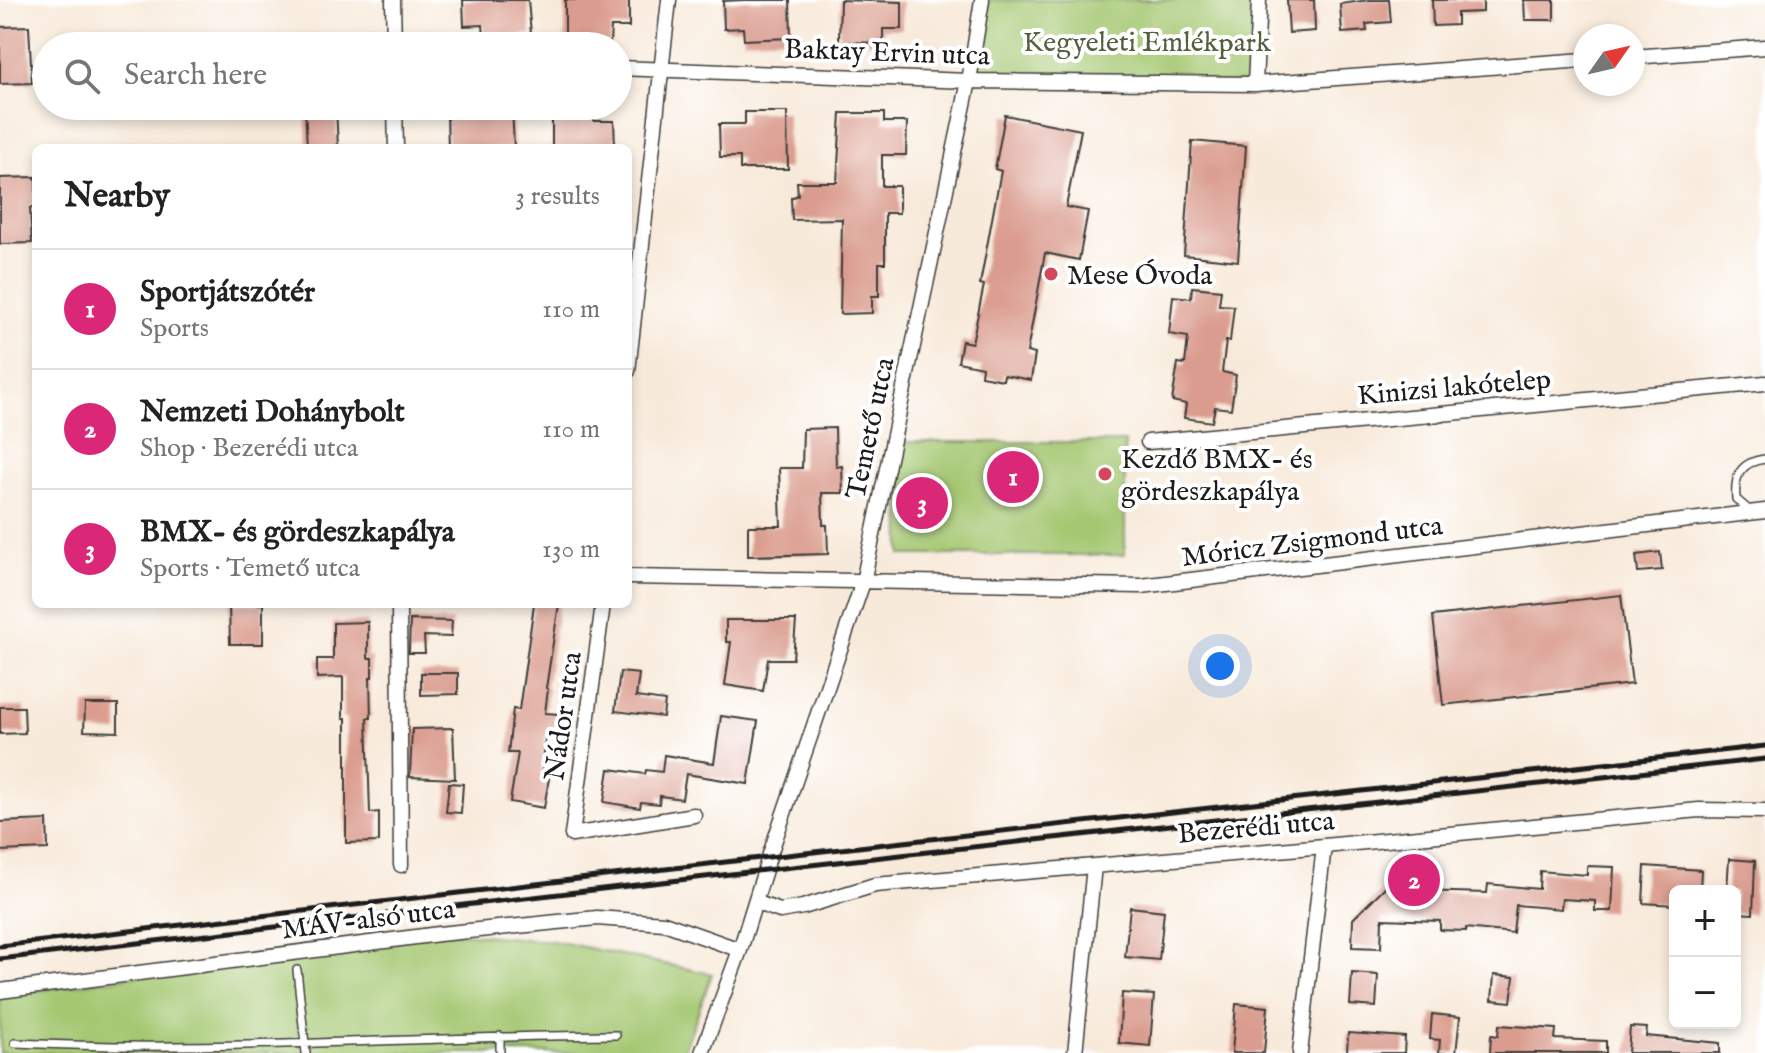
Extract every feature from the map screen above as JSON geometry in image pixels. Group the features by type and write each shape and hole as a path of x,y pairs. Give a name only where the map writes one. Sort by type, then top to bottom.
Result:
{"street":[{"path":"393,0 394,32"},
{"path":"632,333 669,0"},
{"name":"Temető utca","path":"702,1053 740,950 863,582 969,81 982,0"},
{"path":"1255,84 1259,0"},
{"path":"1645,56 1765,47"},
{"name":"Baktay Ervin utca","path":"632,68 969,81 1255,84 1573,61"},
{"path":"395,120 396,144"},
{"name":"Kinizsi lakótelep","path":"1148,442 1765,383"},
{"name":"Móricz Zsigmond utca","path":"632,577 1141,586 1759,512"},
{"path":"399,608 401,865"},
{"name":"Nádor utca","path":"602,608 572,835 694,815"},
{"name":"Bezerédi utca","path":"755,902 780,911 875,885 1699,810 1765,811"},
{"path":"1300,1053 1324,846"},
{"path":"1075,1053 1094,866"},
{"name":"MÁV-alsó utca","path":"0,991 439,934 597,918 664,923 740,950"}],"lane":[{"path":"1759,512 1736,499 1735,486 1738,473 1749,462 1765,459"},
{"path":"297,970 306,1049"},
{"path":"15,1043 88,1050 306,1049 500,1036 616,1035"},
{"path":"500,1036 500,1053"}],"green space":[{"name":"Kegyeleti Emlékpark","path":"987,0 1259,0 1255,84 969,81"},
{"path":"900,442 1125,442 1125,555 901,555"},
{"path":"440,931 560,942 712,974 683,1053 0,1053 0,996"}],"building":[{"path":"463,0 528,0 531,32 484,32 483,25 464,26"},
{"path":"565,0 629,0 629,27 611,27 611,32 565,32"},
{"path":"790,0 791,38 744,40 743,28 724,29 723,1"},
{"path":"840,0 902,2 902,29 883,29 883,43 839,42"},
{"path":"1287,0 1314,0 1315,31 1289,33"},
{"path":"1389,0 1391,22 1366,24 1367,31 1342,33 1340,4"},
{"path":"1432,0 1483,0 1483,12 1457,13 1457,25 1433,26"},
{"path":"1524,0 1554,0 1554,20 1525,20"},
{"path":"29,26 32,83 0,84 0,27"},
{"path":"745,112 787,112 788,169 740,169 740,157 720,157 719,124 745,124"},
{"path":"841,113 884,113 884,122 907,122 906,155 882,155 882,186 899,186 899,213 885,213 885,263 879,263 879,296 872,296 872,313 840,314 842,219 792,220 791,198 798,195 797,182 837,182"},
{"path":"1005,115 1081,130 1066,207 1088,211 1079,260 1045,253 1027,352 1035,354 1031,380 1004,375 1003,380 981,376 982,367 958,362 962,341 972,343 984,285 980,284 1001,171 995,169"},
{"path":"306,120 337,120 338,144 307,144"},
{"path":"447,120 513,120 514,144 448,144"},
{"path":"552,120 614,121 615,144 552,144"},
{"path":"1192,141 1246,146 1238,261 1184,255"},
{"path":"32,177 32,243 0,244 0,178"},
{"path":"1192,287 1221,290 1219,305 1234,306 1222,372 1236,375 1231,409 1215,407 1212,422 1184,418 1186,404 1172,401 1178,363 1185,364 1188,337 1169,334 1173,296 1191,298"},
{"path":"835,428 836,467 842,466 843,493 822,493 828,554 748,556 748,526 781,526 779,468 802,468 803,429"},
{"path":"1660,552 1662,570 1638,572 1636,555"},
{"path":"1621,595 1632,684 1443,705 1433,616"},
{"path":"229,608 263,608 263,644 230,644"},
{"path":"533,608 558,608 545,713 559,714 557,736 546,735 542,770 550,772 544,808 510,802 518,753 508,753 513,709 519,710"},
{"path":"410,620 452,621 451,637 424,636 425,653 409,653"},
{"path":"726,620 796,620 793,659 768,659 763,691 725,685 731,642 726,642"},
{"path":"368,622 368,658 372,658 371,718 367,718 370,813 379,812 379,842 346,843 343,677 317,678 317,659 333,659 333,623"},
{"path":"620,672 639,674 636,697 665,701 663,717 615,711"},
{"path":"421,673 458,673 458,694 421,695"},
{"path":"85,704 118,704 118,732 84,731"},
{"path":"0,707 24,707 25,733 0,734"},
{"path":"721,716 758,721 748,784 686,774 682,799 660,796 659,804 641,802 640,808 604,802 609,769 645,774 646,770 662,772 664,755 714,763"},
{"path":"453,728 455,779 410,777 412,729"},
{"path":"449,783 463,784 461,813 446,812"},
{"path":"47,820 48,849 0,851 0,822"},
{"path":"1729,859 1755,861 1753,914 1741,913 1741,885 1727,885"},
{"path":"1587,866 1614,867 1612,911 1595,911 1595,901 1562,899 1561,909 1516,905 1513,933 1466,928 1466,931 1440,930 1440,921 1382,919 1381,948 1352,947 1353,919 1390,882 1420,883 1420,891 1487,893 1488,884 1539,889 1540,871 1587,875"},
{"path":"1645,866 1701,870 1700,885 1669,885 1669,905 1643,903"},
{"path":"1130,907 1164,911 1159,960 1125,957"},
{"path":"1352,973 1378,975 1376,1007 1350,1005"},
{"path":"1494,975 1514,977 1511,1002 1492,1000"},
{"path":"1122,993 1154,995 1150,1046 1119,1043"},
{"path":"1236,1004 1268,1007 1264,1053 1232,1053"},
{"path":"1432,1014 1460,1017 1456,1053 1439,1053 1440,1040 1430,1039"},
{"path":"1499,1025 1556,1029 1555,1039 1606,1041 1606,1053 1490,1053 1491,1035 1498,1036"},
{"path":"1630,1027 1647,1028 1646,1036 1720,1043 1720,1053 1628,1053"},
{"path":"1348,1033 1405,1037 1404,1053 1347,1053"}],"railway":[{"path":"0,946 1765,746"},
{"path":"0,959 1765,759"}],"place":[{"name":"Mese Óvoda","path":"1051,274"},
{"name":"Kezdő BMX- és gördeszkapálya","path":"1105,474"},
{"name":"Sportjátszótér","path":"1013,477"},
{"name":"BMX- és gördeszkapálya","path":"922,503"},
{"name":"Nemzeti Dohánybolt","path":"1414,880"}]}
